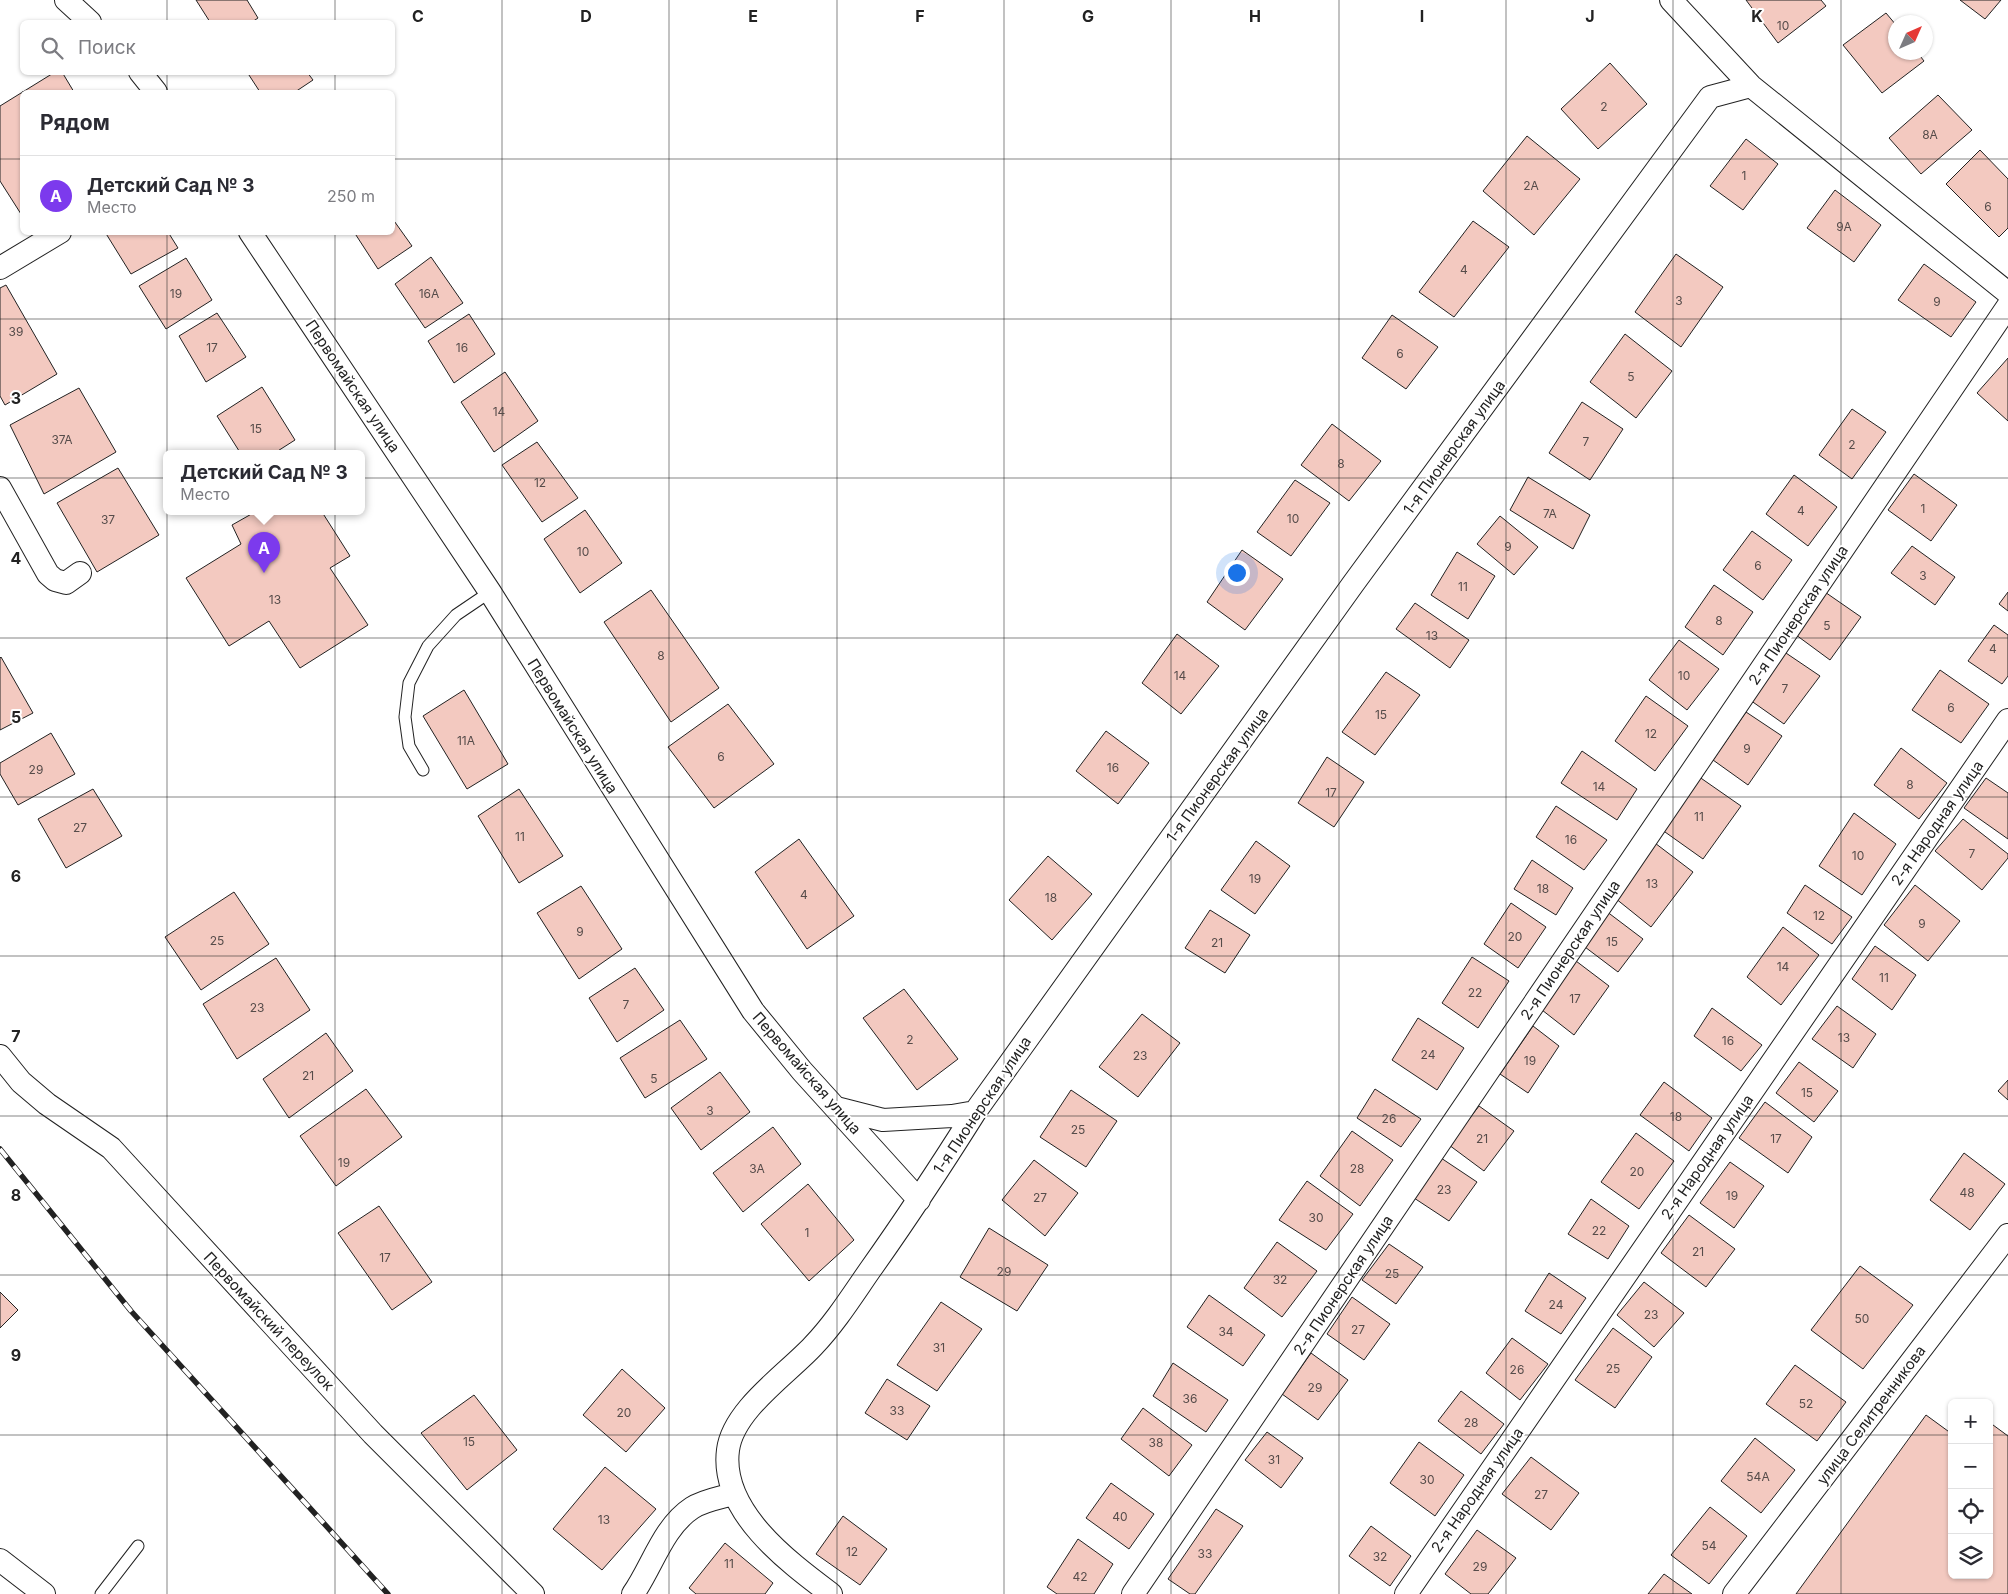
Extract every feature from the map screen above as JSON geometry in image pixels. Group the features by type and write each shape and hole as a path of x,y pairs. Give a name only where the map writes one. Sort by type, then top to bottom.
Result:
{"street":[{"path":"66,0 88,20"},
{"path":"1671,0 1751,86 2008,293"},
{"path":"142,75 154,90"},
{"name":"1-я Пионерская улица","path":"733,1494 728,1474 730,1438 751,1406 829,1328 919,1200 975,1112 1359,576 1710,97 1751,86"},
{"path":"0,268 55,235"},
{"name":"Первомайская улица","path":"252,235 490,592 753,1011 836,1108 919,1200"},
{"name":"2-я Пионерская улица","path":"1133,1594 2008,306"},
{"path":"0,488 48,574 55,580 66,583 80,573"},
{"name":"2-я Народная улица","path":"1406,1594 2008,720"},
{"name":"Первомайский переулок","path":"0,1056 21,1082 40,1098 111,1148 373,1434 533,1594"},
{"path":"836,1108 883,1120 952,1116 975,1112"},
{"name":"улица Селитренникова","path":"1734,1594 2008,1235"},
{"path":"633,1594 659,1547 681,1517 692,1508 705,1502 733,1494 756,1528 780,1553 830,1594"},
{"path":"0,1560 44,1594"}],"lane":[{"path":"423,770 409,746 405,717 409,683 428,646 456,615 490,592"},
{"path":"101,1594 138,1546"}],"building":[{"path":"196,0 247,0 258,18 255,20 209,20"},
{"path":"1746,0 1821,0 1826,6 1778,43"},
{"path":"1960,0 2001,0 1985,19"},
{"path":"1886,13 1888,15 1888,60 1924,61 1882,93 1843,45"},
{"path":"1610,63 1647,104 1598,149 1561,109"},
{"path":"50,75 64,75 73,90 26,90"},
{"path":"249,75 309,75 313,80 298,90 259,90"},
{"path":"20,93 20,212 0,181 0,106"},
{"path":"1938,95 1972,130 1921,174 1889,138"},
{"path":"1527,136 1580,179 1534,235 1483,191"},
{"path":"1746,139 1778,164 1743,210 1710,186"},
{"path":"1980,150 2008,179 2008,228 1999,237 1946,184"},
{"path":"1835,190 1881,225 1854,262 1807,228"},
{"path":"1473,221 1509,247 1454,317 1419,292"},
{"path":"395,222 412,246 378,269 356,235 395,235"},
{"path":"107,235 170,235 178,248 131,274"},
{"path":"1676,254 1723,287 1681,347 1635,312"},
{"path":"431,257 463,303 425,328 395,284"},
{"path":"186,258 212,300 166,329 139,286"},
{"path":"1924,264 1976,302 1951,337 1898,300"},
{"path":"6,285 57,374 5,405 0,396 0,288"},
{"path":"217,313 246,357 206,382 179,336"},
{"path":"469,314 495,354 454,383 428,341"},
{"path":"1392,315 1438,347 1406,389 1362,358"},
{"path":"1625,334 1672,371 1636,418 1590,382"},
{"path":"2008,358 2008,421 1977,393"},
{"path":"505,372 538,421 494,452 461,402"},
{"path":"262,387 295,440 279,450 238,450 217,416"},
{"path":"79,388 116,452 44,494 10,425"},
{"path":"1582,402 1623,429 1590,480 1549,453"},
{"path":"1852,409 1886,432 1852,479 1819,455"},
{"path":"1332,424 1381,461 1349,501 1301,465"},
{"path":"537,442 578,498 542,522 502,465"},
{"path":"118,468 159,535 97,572 57,503"},
{"path":"1914,474 1957,505 1931,541 1888,510"},
{"path":"1794,475 1837,507 1808,546 1766,514"},
{"path":"1528,477 1590,515 1573,549 1510,510"},
{"path":"1295,480 1330,503 1291,556 1257,532"},
{"path":"585,510 622,563 580,593 544,539"},
{"path":"250,515 324,515 350,556 330,568 368,625 300,668 269,621 229,646 186,578 241,544 232,525"},
{"path":"1500,516 1538,547 1514,575 1477,544"},
{"path":"1752,531 1792,560 1763,600 1723,570"},
{"path":"1912,546 1955,577 1935,605 1891,573"},
{"path":"1242,550 1283,579 1245,630 1207,602"},
{"path":"1457,552 1495,576 1468,619 1431,595"},
{"path":"1714,585 1753,612 1723,655 1685,627"},
{"path":"651,590 719,688 671,722 604,622"},
{"path":"1822,590 1861,617 1830,660 1792,632"},
{"path":"2008,592 2008,611 1999,604"},
{"path":"1415,603 1469,640 1450,668 1396,629"},
{"path":"1994,625 2008,635 2008,676 2002,684 1968,661"},
{"path":"1177,634 1219,666 1181,714 1142,683"},
{"path":"1679,640 1719,669 1687,710 1649,680"},
{"path":"1783,651 1820,676 1784,724 1750,700"},
{"path":"0,658 33,713 0,730"},
{"path":"1940,670 1989,704 1961,743 1912,710"},
{"path":"1386,672 1420,695 1375,755 1342,732"},
{"path":"464,690 508,764 467,789 423,716"},
{"path":"1646,696 1688,726 1655,771 1615,741"},
{"path":"728,704 774,764 714,808 668,747"},
{"path":"1746,712 1782,736 1748,785 1713,760"},
{"path":"1106,731 1149,763 1118,804 1076,771"},
{"path":"51,733 75,774 18,805 0,774 0,763"},
{"path":"1901,748 1947,783 1919,819 1874,785"},
{"path":"1582,751 1637,789 1617,820 1561,783"},
{"path":"1327,757 1364,782 1334,827 1298,803"},
{"path":"1695,774 1741,806 1703,859 1658,827"},
{"path":"1986,778 2008,793 2008,839 1964,808"},
{"path":"93,789 122,836 66,868 38,819"},
{"path":"519,789 563,856 519,883 478,816"},
{"path":"1556,806 1607,840 1584,870 1536,837"},
{"path":"1854,813 1896,844 1862,895 1819,866"},
{"path":"1963,819 2008,854 2008,858 1982,890 1935,851"},
{"path":"799,839 854,916 807,949 755,872"},
{"path":"1651,840 1693,872 1651,927 1610,894"},
{"path":"1256,841 1290,866 1255,914 1221,890"},
{"path":"1048,856 1092,894 1052,940 1009,900"},
{"path":"1532,860 1573,888 1556,915 1514,889"},
{"path":"1805,885 1852,917 1832,944 1787,913"},
{"path":"1915,885 1960,921 1928,961 1884,925"},
{"path":"581,886 622,949 579,979 537,913"},
{"path":"234,892 269,944 201,990 165,937"},
{"path":"1511,903 1546,927 1518,968 1484,944"},
{"path":"1210,910 1250,935 1225,973 1185,948"},
{"path":"1606,911 1643,939 1618,972 1581,944"},
{"path":"1783,927 1819,955 1781,1005 1747,977"},
{"path":"1875,946 1916,975 1892,1010 1852,979"},
{"path":"1472,957 1509,981 1478,1028 1442,1003"},
{"path":"276,958 310,1010 237,1059 203,1004"},
{"path":"1576,961 1609,986 1574,1035 1542,1010"},
{"path":"635,968 664,1010 617,1042 589,998"},
{"path":"904,989 958,1059 917,1090 863,1018"},
{"path":"1837,1006 1876,1034 1853,1068 1812,1039"},
{"path":"1712,1008 1762,1045 1741,1071 1694,1036"},
{"path":"1142,1014 1180,1043 1138,1097 1099,1067"},
{"path":"1418,1018 1464,1048 1437,1090 1392,1060"},
{"path":"680,1020 707,1059 645,1098 620,1058"},
{"path":"1533,1026 1559,1046 1528,1093 1500,1074"},
{"path":"326,1033 353,1071 289,1118 263,1079"},
{"path":"1799,1062 1838,1091 1814,1122 1776,1093"},
{"path":"720,1072 750,1112 701,1150 671,1108"},
{"path":"2008,1080 2008,1100 1998,1091"},
{"path":"1664,1082 1712,1118 1689,1151 1640,1115"},
{"path":"366,1089 402,1137 336,1186 300,1136"},
{"path":"1375,1089 1421,1119 1401,1147 1357,1118"},
{"path":"1071,1090 1117,1121 1086,1167 1040,1137"},
{"path":"1765,1102 1812,1137 1788,1173 1739,1138"},
{"path":"1479,1106 1514,1131 1484,1171 1449,1145"},
{"path":"773,1127 801,1164 743,1212 713,1173"},
{"path":"1352,1131 1393,1160 1360,1206 1320,1176"},
{"path":"1636,1133 1674,1161 1639,1209 1601,1182"},
{"path":"1964,1153 2005,1184 1970,1230 1930,1200"},
{"path":"1438,1156 1477,1182 1449,1221 1411,1196"},
{"path":"1034,1160 1078,1193 1045,1236 1002,1200"},
{"path":"1730,1162 1764,1186 1734,1228 1700,1203"},
{"path":"1307,1181 1353,1214 1326,1250 1279,1220"},
{"path":"808,1184 854,1240 809,1281 761,1224"},
{"path":"1591,1199 1629,1226 1608,1259 1568,1234"},
{"path":"379,1206 432,1282 392,1310 338,1233"},
{"path":"1689,1215 1735,1249 1706,1287 1661,1253"},
{"path":"989,1228 1048,1265 1017,1311 960,1277"},
{"path":"1277,1242 1317,1271 1282,1317 1244,1288"},
{"path":"1389,1244 1423,1267 1396,1304 1362,1280"},
{"path":"1860,1266 1913,1305 1863,1369 1811,1330"},
{"path":"1549,1273 1586,1298 1561,1334 1525,1311"},
{"path":"1644,1282 1684,1313 1654,1347 1617,1315"},
{"path":"0,1292 18,1310 0,1328"},
{"path":"1209,1295 1265,1335 1243,1366 1187,1327"},
{"path":"1352,1297 1390,1324 1364,1360 1327,1334"},
{"path":"941,1302 982,1329 937,1391 897,1365"},
{"path":"1613,1328 1652,1357 1615,1408 1575,1380"},
{"path":"1512,1338 1548,1364 1520,1400 1486,1373"},
{"path":"1311,1353 1348,1380 1318,1420 1282,1394"},
{"path":"1173,1363 1228,1400 1206,1432 1153,1396"},
{"path":"1795,1365 1846,1402 1817,1441 1766,1404"},
{"path":"622,1369 665,1408 626,1452 583,1415"},
{"path":"887,1379 930,1406 907,1440 865,1413"},
{"path":"1461,1391 1504,1424 1481,1454 1438,1421"},
{"path":"474,1395 517,1450 467,1490 421,1433"},
{"path":"1143,1408 1192,1445 1169,1476 1121,1439"},
{"path":"1926,1415 1948,1431 1948,1579 1993,1579 1993,1425 2008,1436 2008,1594 1796,1594"},
{"path":"1267,1432 1303,1458 1281,1488 1245,1460"},
{"path":"1755,1438 1795,1470 1761,1513 1721,1481"},
{"path":"1419,1442 1464,1475 1435,1516 1390,1483"},
{"path":"1531,1457 1579,1493 1551,1530 1502,1494"},
{"path":"605,1467 656,1509 602,1570 553,1529"},
{"path":"1111,1483 1154,1514 1129,1549 1086,1518"},
{"path":"1710,1507 1747,1536 1709,1584 1671,1555"},
{"path":"1216,1509 1243,1526 1195,1594 1190,1594 1168,1579"},
{"path":"843,1516 887,1549 860,1585 816,1554"},
{"path":"1371,1526 1411,1556 1390,1586 1349,1556"},
{"path":"1477,1530 1516,1558 1488,1594 1471,1594 1445,1574"},
{"path":"1078,1539 1113,1564 1094,1594 1057,1594 1047,1587"},
{"path":"725,1543 773,1583 765,1594 696,1594 689,1588"},
{"path":"1664,1574 1692,1594 1648,1594"}],"railway":[{"path":"0,1149 131,1311 388,1594"}],"place":[{"name":"Детский Сад № 3","path":"264,573"}]}
